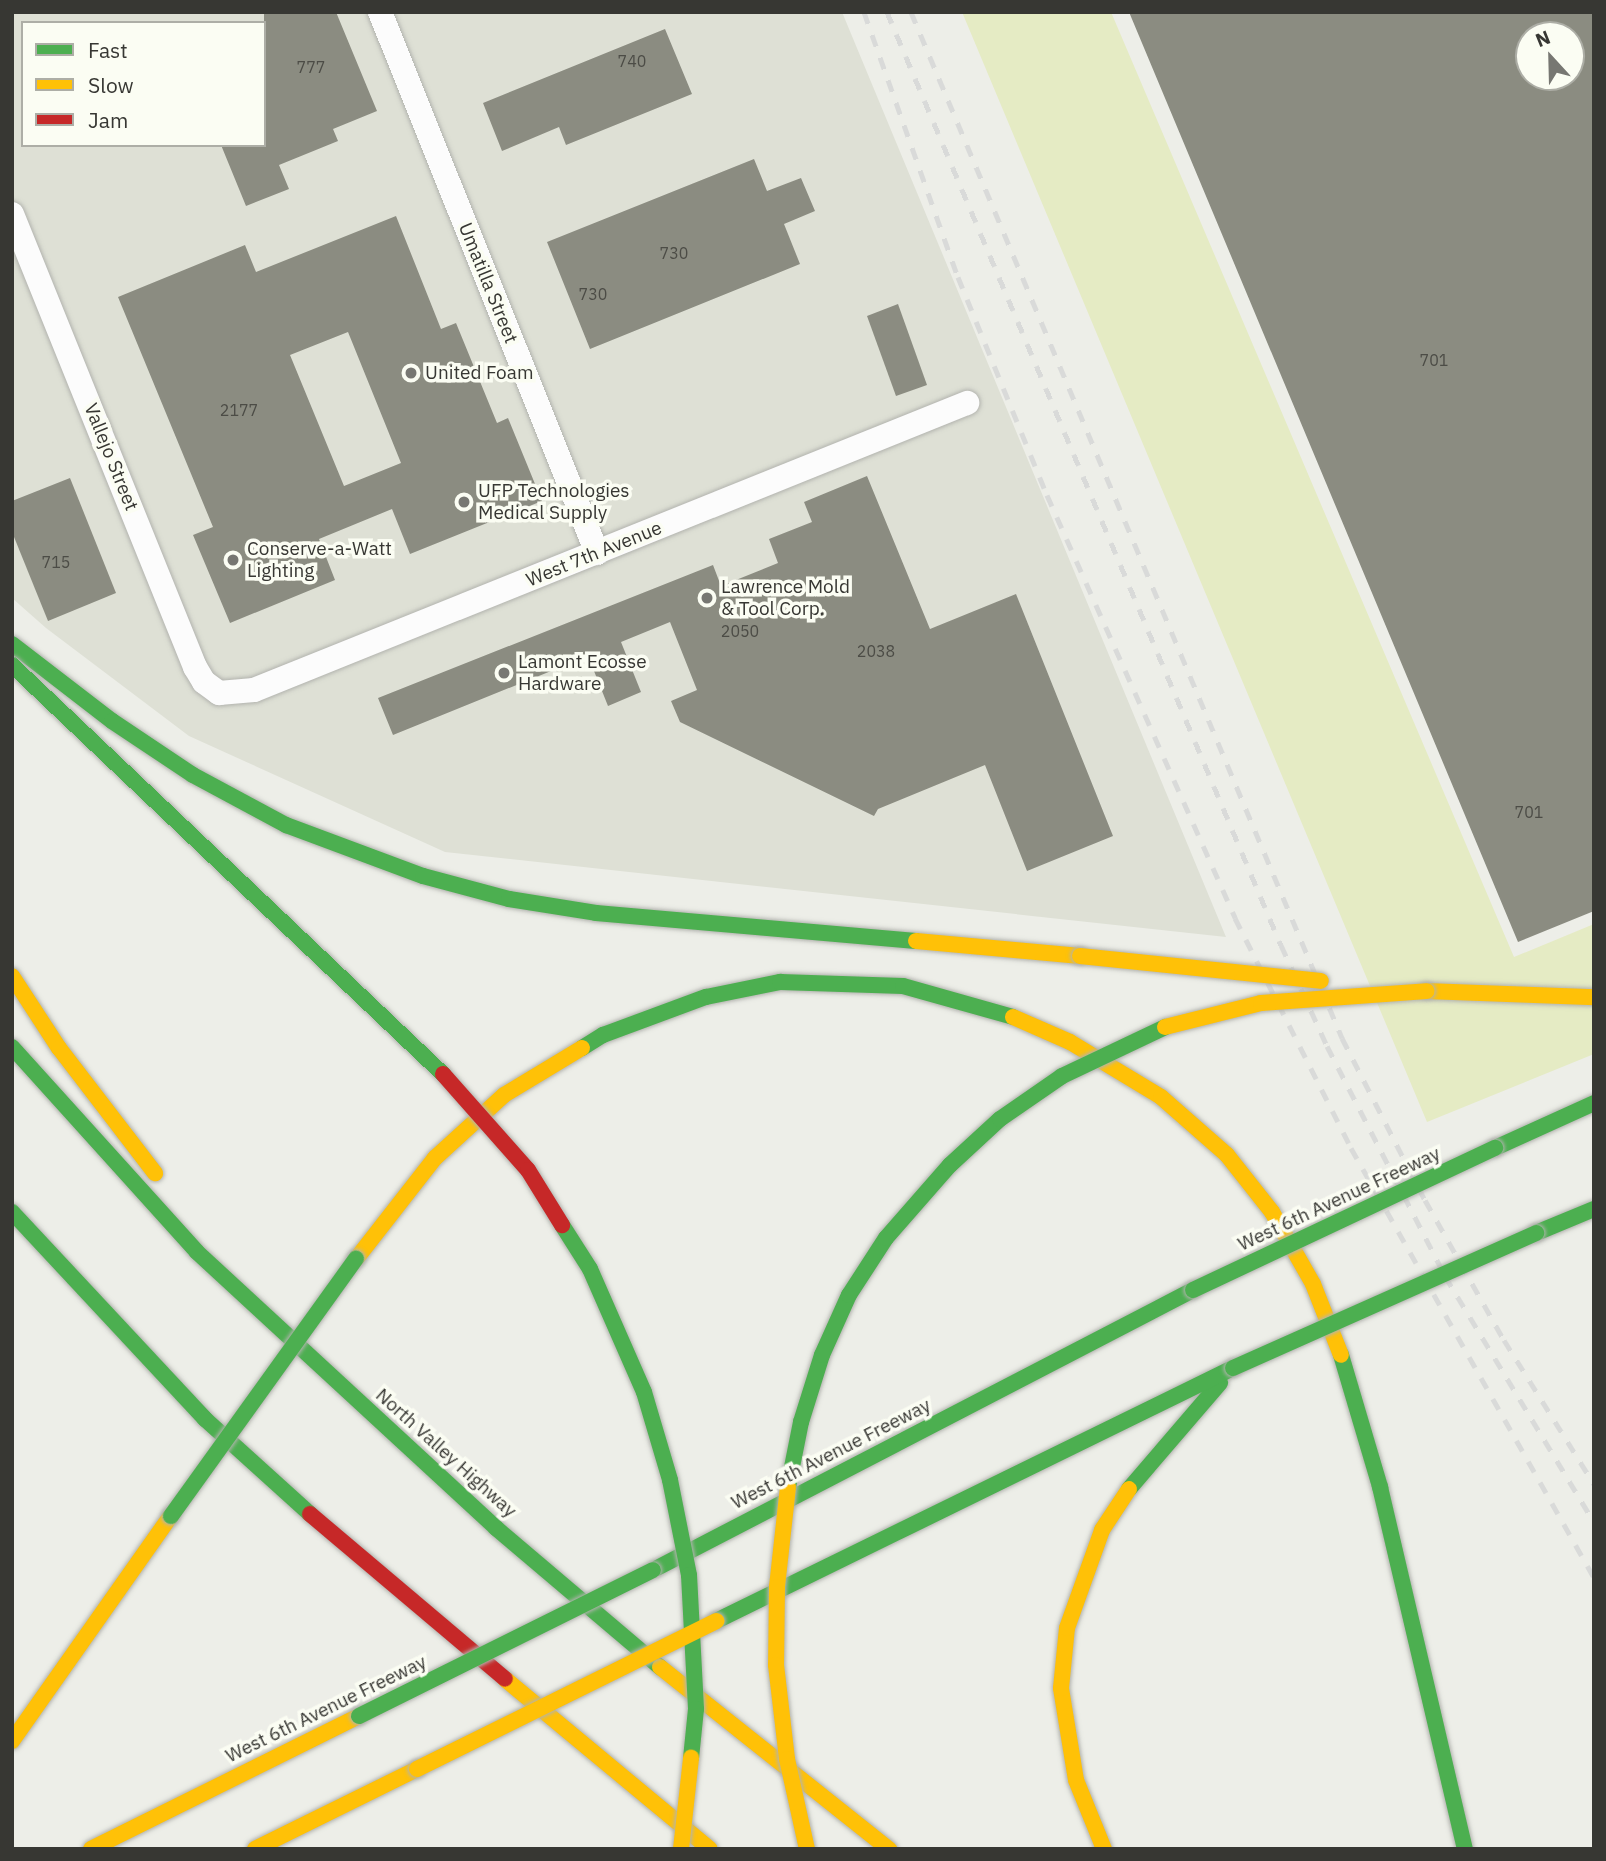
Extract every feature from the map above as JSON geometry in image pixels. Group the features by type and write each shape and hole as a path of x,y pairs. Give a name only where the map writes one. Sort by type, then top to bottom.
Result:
{"highway":[{"path":"12,644 156,751 250,807 377,862 509,899 641,918 1427,990 1593,997"},
{"path":"12,665 474,1106 545,1194 590,1269 644,1392 670,1480 689,1575 696,1709 681,1849"},
{"path":"12,976 59,1048 164,1185"},
{"path":"12,1741 356,1259 435,1158 505,1095 603,1035 706,997 780,982 826,980 904,986 988,1007 1070,1042 1161,1097 1218,1147 1272,1212 1313,1284 1343,1360 1377,1475 1465,1849"},
{"path":"807,1849 785,1749 776,1665 786,1500 801,1422 822,1355 849,1295 886,1238 950,1165 1000,1119 1062,1076 1130,1040 1170,1025 1261,1003 1427,990"},
{"name":"North Valley Highway","path":"12,1048 147,1199 266,1316 612,1629 889,1849"},
{"name":"West 6th Avenue Freeway","path":"91,1849 653,1570 1193,1290 1594,1103"},
{"path":"255,1849 1233,1368 1594,1209"},
{"path":"12,1212 205,1419 373,1571 710,1849"},
{"path":"190,1218 266,1316"},
{"path":"1104,1849 1076,1780 1065,1733 1061,1688 1072,1609 1089,1557 1122,1499 1233,1368"},
{"path":"325,1835 417,1769"},
{"path":"636,1789 672,1849"}],"street":[{"name":"Umatilla Street","path":"380,12 597,553"},
{"name":"Vallejo Street","path":"12,214 195,667 204,682 219,693"},
{"name":"West 7th Avenue","path":"219,693 254,691 967,402"}],"shaded area":[{"path":"12,12 842,12 1226,937 445,852 189,736 46,628 12,598"}],"green space":[{"path":"962,12 1111,12 1514,957 1594,924 1594,1054 1427,1122"}],"building":[{"path":"264,12 336,12 377,111 333,129 338,141 279,165 289,189 246,206 222,147 266,147"},
{"path":"1129,12 1594,12 1594,911 1518,942"},
{"path":"665,29 692,94 566,145 559,127 502,151 483,103"},
{"path":"754,159 767,191 801,178 815,211 784,224 800,264 590,349 547,242"},
{"path":"396,216 441,329 456,323 497,423 508,418 542,501 410,554 392,509 319,539 335,580 230,623 193,535 213,527 118,297 245,245 256,272","holes":["348,332 401,463 344,486 290,355"]},
{"path":"898,304 927,385 896,396 867,316"},
{"path":"867,476 930,629 1016,594 1113,836 1027,871 985,765 878,809 874,816 680,722 671,701 697,690 670,622 621,642 641,692 608,706 588,656 393,735 378,698 713,565 721,586 778,563 769,539 812,522 804,502"},
{"path":"70,478 116,593 48,621 12,532 12,501"}],"railway":[{"path":"864,12 958,277 1047,495 1235,918 1351,1148 1594,1578"},
{"path":"887,12 1281,945 1327,1046 1445,1276 1594,1522"},
{"path":"911,12 1342,1038 1425,1200 1504,1340 1594,1484"}],"traffic: fast":[{"path":"12,644 112,721 193,775 286,825 423,876 509,899 596,913 916,941"},
{"path":"12,665 443,1074"},
{"path":"582,1048 603,1035 706,997 780,982 903,986 1013,1017"},
{"path":"788,1487 801,1422 822,1355 849,1295 886,1238 950,1165 1000,1119 1062,1076 1165,1027"},
{"path":"12,1047 197,1252 496,1528 660,1667"},
{"path":"1495,1148 1594,1103"},
{"path":"1193,1290 1495,1148"},
{"path":"1536,1233 1594,1209"},
{"path":"12,1212 205,1419 310,1514"},
{"path":"562,1225 590,1269 644,1392 670,1480 689,1575 696,1709 691,1758"},
{"path":"1233,1368 1536,1233"},
{"path":"171,1516 356,1259"},
{"path":"657,1568 1193,1290"},
{"path":"1341,1355 1380,1487 1465,1849"},
{"path":"716,1621 1233,1368"},
{"path":"1129,1489 1220,1383"},
{"path":"359,1716 653,1570"}],"traffic: slow":[{"path":"916,941 1080,956"},
{"path":"1080,956 1321,981"},
{"path":"12,976 59,1048 155,1173"},
{"path":"1427,991 1594,997"},
{"path":"1165,1027 1261,1003 1427,991"},
{"path":"1013,1017 1070,1042 1161,1097 1227,1155 1272,1212 1313,1284 1341,1355"},
{"path":"356,1259 435,1158 504,1095 582,1048"},
{"path":"788,1487 777,1587 776,1665 787,1759 807,1849"},
{"path":"1104,1849 1076,1780 1061,1688 1067,1628 1102,1530 1129,1489"},
{"path":"12,1741 171,1516"},
{"path":"417,1769 716,1621"},
{"path":"660,1667 889,1849"},
{"path":"505,1679 710,1849"},
{"path":"91,1849 359,1716"},
{"path":"681,1849 691,1758"},
{"path":"255,1849 417,1769"}],"traffic: jam":[{"path":"443,1074 528,1170 562,1225"},
{"path":"310,1514 505,1679"}],"place":[{"name":"United Foam","path":"411,373"},
{"name":"UFP Technologies Medical Supply","path":"464,502"},
{"name":"Conserve-a-Watt Lighting","path":"233,560"},
{"name":"Lawrence Mold & Tool Corp.","path":"707,598"},
{"name":"Lamont Ecosse Hardware","path":"504,673"}]}
